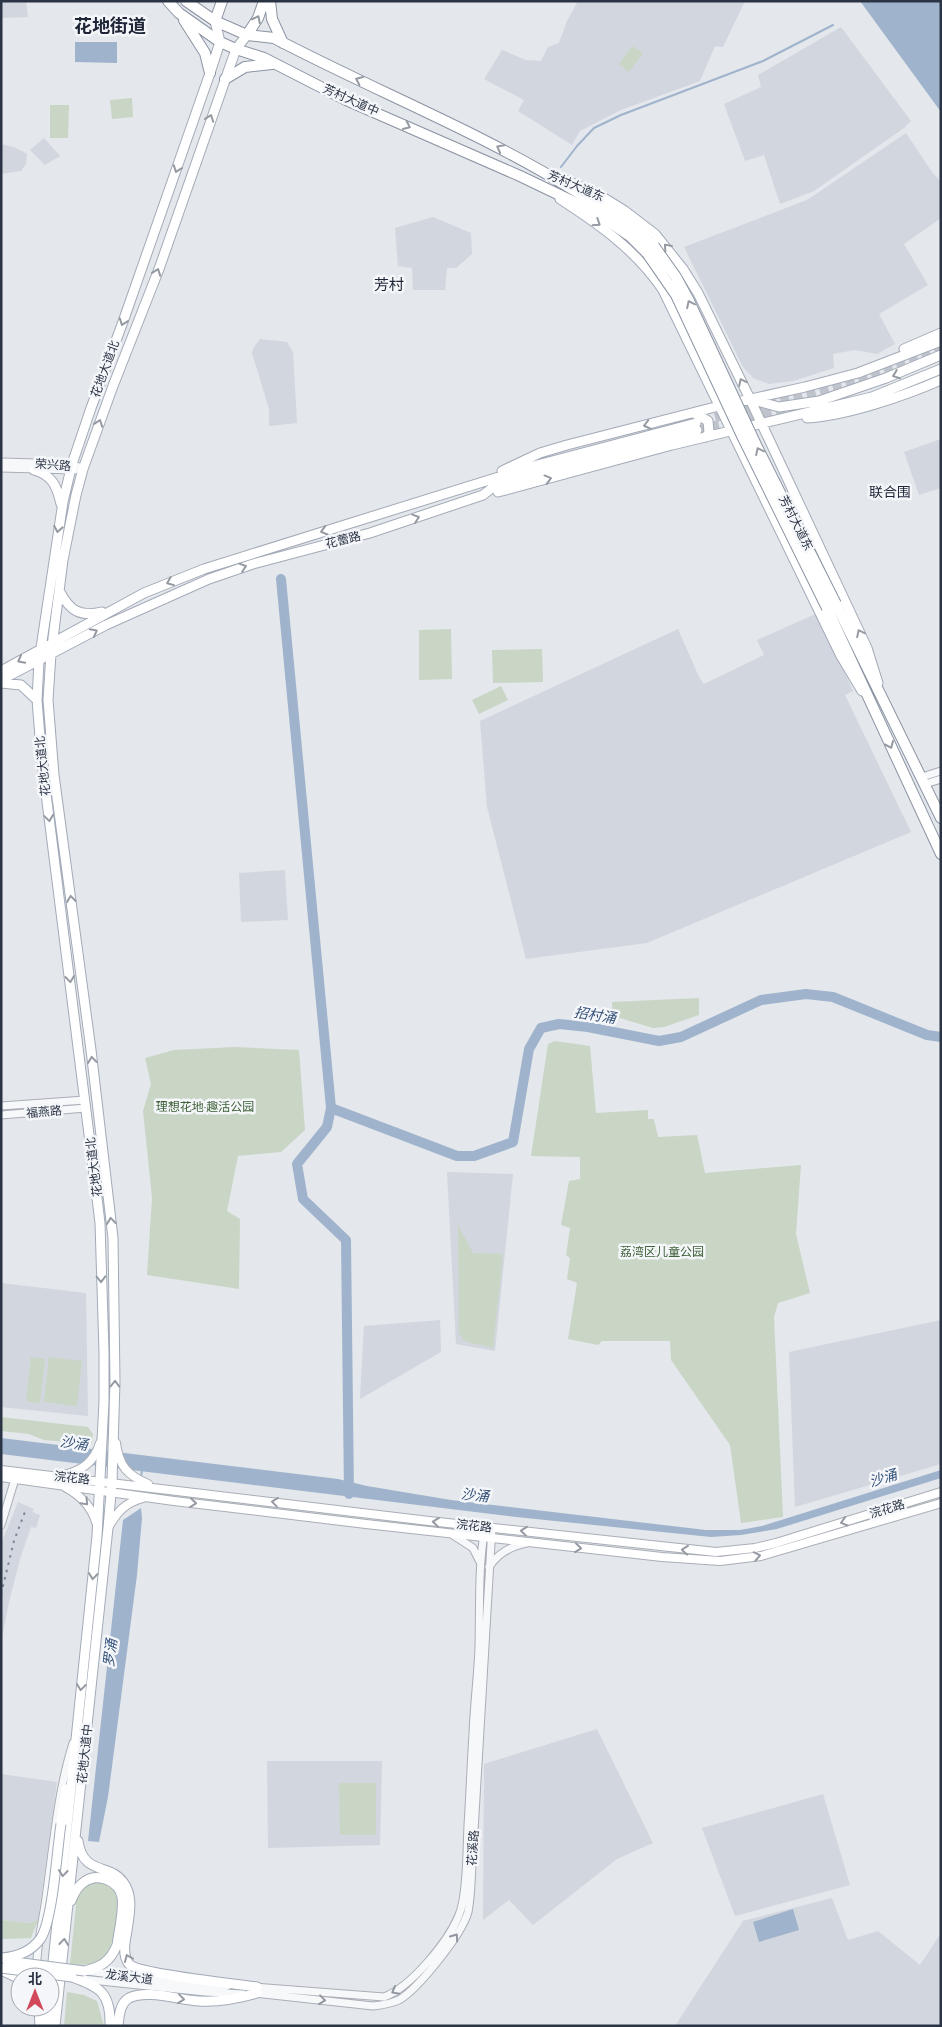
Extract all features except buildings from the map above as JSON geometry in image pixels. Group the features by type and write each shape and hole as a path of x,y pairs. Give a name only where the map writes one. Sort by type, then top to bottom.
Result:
{"highway":[{"name":"芳村大道中","path":"168,1 179,13 220,42 264,58 346,100 382,114 541,187"},
{"name":"芳村大道中","path":"186,1 215,21 247,35 274,38 409,103 543,171"},
{"path":"215,21 222,1"},
{"path":"247,35 258,18 264,1"},
{"path":"270,1 272,19 283,43"},
{"path":"179,13 201,45 210,74"},
{"path":"225,79 238,70 252,65 272,64 282,67"},
{"name":"芳村大道东","path":"543,171 620,217 651,250 682,288 832,606 870,701 941,854"},
{"name":"芳村大道东","path":"541,187 606,218 651,250"},
{"name":"芳村大道东","path":"832,606 882,695 941,818"}],"main road":[{"path":"215,21 220,42"},
{"name":"花地大道北","path":"112,1482 116,1381 113,1238 94,1068 54,775 48,700 51,654 69,527 83,469 112,386 158,269 236,49 247,35"},
{"name":"花地大道北","path":"101,1486 104,1352 100,1222 42,762 37,700 39,661 62,507 72,468 103,374 220,42"},
{"name":"芳村大道东","path":"543,171 562,177 616,204 661,240 680,263 698,293 750,399 867,648 882,695"},
{"name":"芳村大道东","path":"541,187 612,234 629,248 647,268 670,302 849,672 870,701"},
{"path":"750,399 754,396 805,383 866,364 941,333"},
{"path":"480,483 540,454 719,406 805,388 858,373 941,341"},
{"path":"750,399 779,408 819,401 886,378 941,355"},
{"path":"483,495 706,436 872,397 941,369"},
{"path":"784,419 827,416 904,394 941,380"},
{"path":"694,413 708,421 709,432 706,436"},
{"name":"花蕾路","path":"1,671 112,610 165,584 204,569 568,456 696,427 528,476 492,488 483,495 370,534 253,564 209,579 106,625 1,681"},
{"path":"34,470 52,478 59,492 62,507"},
{"path":"758,482 782,470"},
{"path":"394,510 398,524"},
{"path":"60,592 67,605 83,614 94,614 112,610"},
{"path":"1,681 21,685 37,700"},
{"path":"66,1474 86,1466 96,1455 102,1437"},
{"path":"114,1438 119,1459 125,1470 145,1485"},
{"name":"浣花路","path":"1,1470 56,1473 101,1486 111,1492 145,1497 487,1538 695,1560 742,1559 776,1551 941,1503"},
{"path":"56,1473 66,1474 75,1478"},
{"name":"浣花路","path":"1,1477 61,1485 101,1486 112,1482 145,1485 162,1489 697,1551 733,1551 776,1543 941,1492"},
{"name":"花地大道中","path":"55,2026 77,1832 112,1482"},
{"path":"61,1485 80,1496 91,1509 98,1527 108,1528 122,1507 145,1497"},
{"name":"花地大道中","path":"53,1967 70,1815 77,1720 101,1486"},
{"path":"1,1959 17,1956 27,1951 39,1940 44,1931 77,1720"},
{"path":"77,1832 79,1847 84,1859 116,1886 122,1896 117,1945 109,1960 97,1968 84,1971"},
{"path":"67,1913 79,1886 89,1879 99,1873 121,1880 129,1894 130,1909 124,1949 126,1960 132,1966 143,1970 257,1990"},
{"name":"龙溪大道","path":"1,1959 84,1971"},
{"name":"龙溪大道","path":"1,1969 72,1977"},
{"path":"72,1977 97,1987 105,1996 112,2025"},
{"path":"112,2025 122,2005 128,1999 138,1996 149,1995 199,2001 220,2001 235,2000 257,1990"}],"street":[{"name":"荣兴路","path":"1,462 83,469"},
{"name":"荣兴路","path":"1,468 34,470 72,468"},
{"path":"924,780 941,771"},
{"path":"924,780 941,779"},
{"name":"福燕路","path":"1,1106 86,1104"},
{"name":"福燕路","path":"1,1115 86,1104"},
{"path":"1,1525 15,1479"},
{"name":"花溪路","path":"257,1990 361,2005 385,2005 403,1997 425,1976 462,1926 468,1911 470,1893 488,1527"},
{"path":"448,1533 461,1539 473,1548 485,1567 509,1548 530,1542"},
{"path":"38,1967 40,1931 61,1787 74,1740"},
{"name":"龙溪大道","path":"84,1971 220,1994 257,1990"},
{"name":"龙溪大道","path":"72,1977 169,1985"}],"shaded area":[{"path":"1,1 26,1 28,17 1,18"},
{"path":"578,1 745,1 723,47 715,46 700,81 621,110 580,131 572,145 518,111 524,100 484,79 502,50 526,60 541,61 548,47 559,43 567,21"},
{"path":"841,27 911,121 904,128 814,191 780,204 764,155 745,161 724,104 761,87 758,75"},
{"path":"906,133 932,172 941,182 941,218 904,244 928,285 879,314 895,344 877,354 855,350 833,354 834,368 793,381 769,384 753,378 743,367 684,247 807,200"},
{"path":"44,138 60,156 45,165 30,150"},
{"path":"1,144 14,147 27,154 26,164 21,171 1,174"},
{"path":"433,217 471,233 472,254 456,268 447,268 445,290 413,290 412,268 398,266 395,228"},
{"path":"260,339 287,342 293,352 297,423 269,426 269,409 252,353"},
{"path":"941,439 941,488 919,495 904,452"},
{"path":"818,613 853,691 845,695 911,832 647,943 526,959 487,807 480,721 678,629 699,677 704,684 764,655 757,640"},
{"path":"285,870 288,920 241,922 239,873"},
{"path":"447,1172 513,1174 495,1351 456,1344"},
{"path":"1,1283 86,1293 88,1416 1,1407"},
{"path":"440,1320 441,1352 360,1399 364,1326"},
{"path":"941,1320 941,1464 795,1507 789,1352"},
{"path":"18,1502 34,1509 32,1512 40,1515 36,1528 31,1527 20,1559 1,1643 1,1544"},
{"path":"597,1729 653,1843 617,1859 533,1925 509,1900 483,1920 484,1764"},
{"path":"267,1761 382,1761 380,1845 268,1848"},
{"path":"1,1774 57,1782 38,1920 29,1923 1,1920"},
{"path":"823,1794 850,1885 735,1916 702,1828"},
{"path":"832,1898 848,1940 878,1931 920,1965 941,1933 941,2026 675,2026 743,1921"}],"green space":[{"path":"632,46 643,53 629,72 619,64"},
{"path":"132,98 133,117 112,119 110,100"},
{"path":"50,105 69,105 68,138 50,138"},
{"path":"451,629 452,679 419,680 419,630"},
{"path":"542,649 543,682 493,683 492,650"},
{"path":"501,686 508,700 479,714 472,700"},
{"path":"699,998 699,1015 664,1027 653,1028 613,1016 612,1002"},
{"name":"荔湾区儿童公园","path":"555,1041 590,1046 596,1113 648,1110 648,1119 654,1119 658,1137 697,1135 705,1173 801,1165 796,1234 810,1293 778,1303 774,1317 783,1517 741,1523 730,1445 671,1360 670,1341 602,1341 598,1345 568,1339 577,1283 567,1279 570,1258 566,1255 570,1228 561,1225 569,1181 580,1179 580,1157 531,1156 548,1044"},
{"name":"理想花地·趣活公园","path":"235,1047 299,1050 305,1130 281,1152 238,1156 227,1211 240,1219 239,1289 147,1275 152,1198 143,1111 151,1084 145,1058 174,1050"},
{"path":"458,1225 473,1253 503,1254 493,1348 464,1341 459,1333"},
{"path":"31,1357 45,1359 40,1403 26,1401"},
{"path":"49,1357 82,1361 77,1406 44,1402"},
{"path":"1,1417 88,1427 93,1434 92,1444 44,1440 29,1434 1,1431"},
{"path":"339,1783 376,1783 376,1835 340,1835"},
{"path":"97,1882 110,1886 117,1892 119,1898 112,1940 109,1949 100,1960 92,1964 70,1964 77,1895 85,1886"},
{"path":"1,1920 29,1923 38,1920 31,1938 2,1939"},
{"path":"67,1992 84,1995 97,2001 104,2026 64,2026"}],"water":[{"path":"860,1 941,1 941,112"},
{"path":"75,42 117,42 117,63 75,62"},
{"path":"1,1438 338,1479 367,1486 451,1500 706,1530 740,1530 762,1526 941,1470 941,1478 777,1529 741,1535 711,1537 516,1517 1,1454"},
{"path":"141,1508 142,1518 137,1575 108,1797 99,1842 88,1841 123,1520"},
{"path":"793,1909 799,1930 759,1942 753,1922"}],"waterway":[{"path":"561,167 594,128 621,115 763,61 833,25"},
{"path":"281,579 331,1108 327,1127 297,1164 303,1199 346,1240 349,1494"},
{"name":"招村涌","path":"331,1108 457,1156 474,1156 513,1142 529,1049 541,1028 559,1024 588,1027 659,1041 681,1037 761,1000 806,994 833,997 927,1035 941,1037"},
{"name":"罗涌","path":"141,1479 142,1469"}],"tunnel":[{"path":"702,421 843,385 941,350"},
{"path":"697,430 787,408"}],"railway":[{"path":"1,1594 14,1541 26,1509"}],"district":[{"name":"花地街道","path":"110,26"},
{"name":"芳村","path":"389,285"},
{"name":"联合围","path":"890,492"}],"water label":[{"name":"沙涌","path":"74,1443"},
{"name":"沙涌","path":"883,1478"},
{"name":"沙涌","path":"475,1495"}]}
